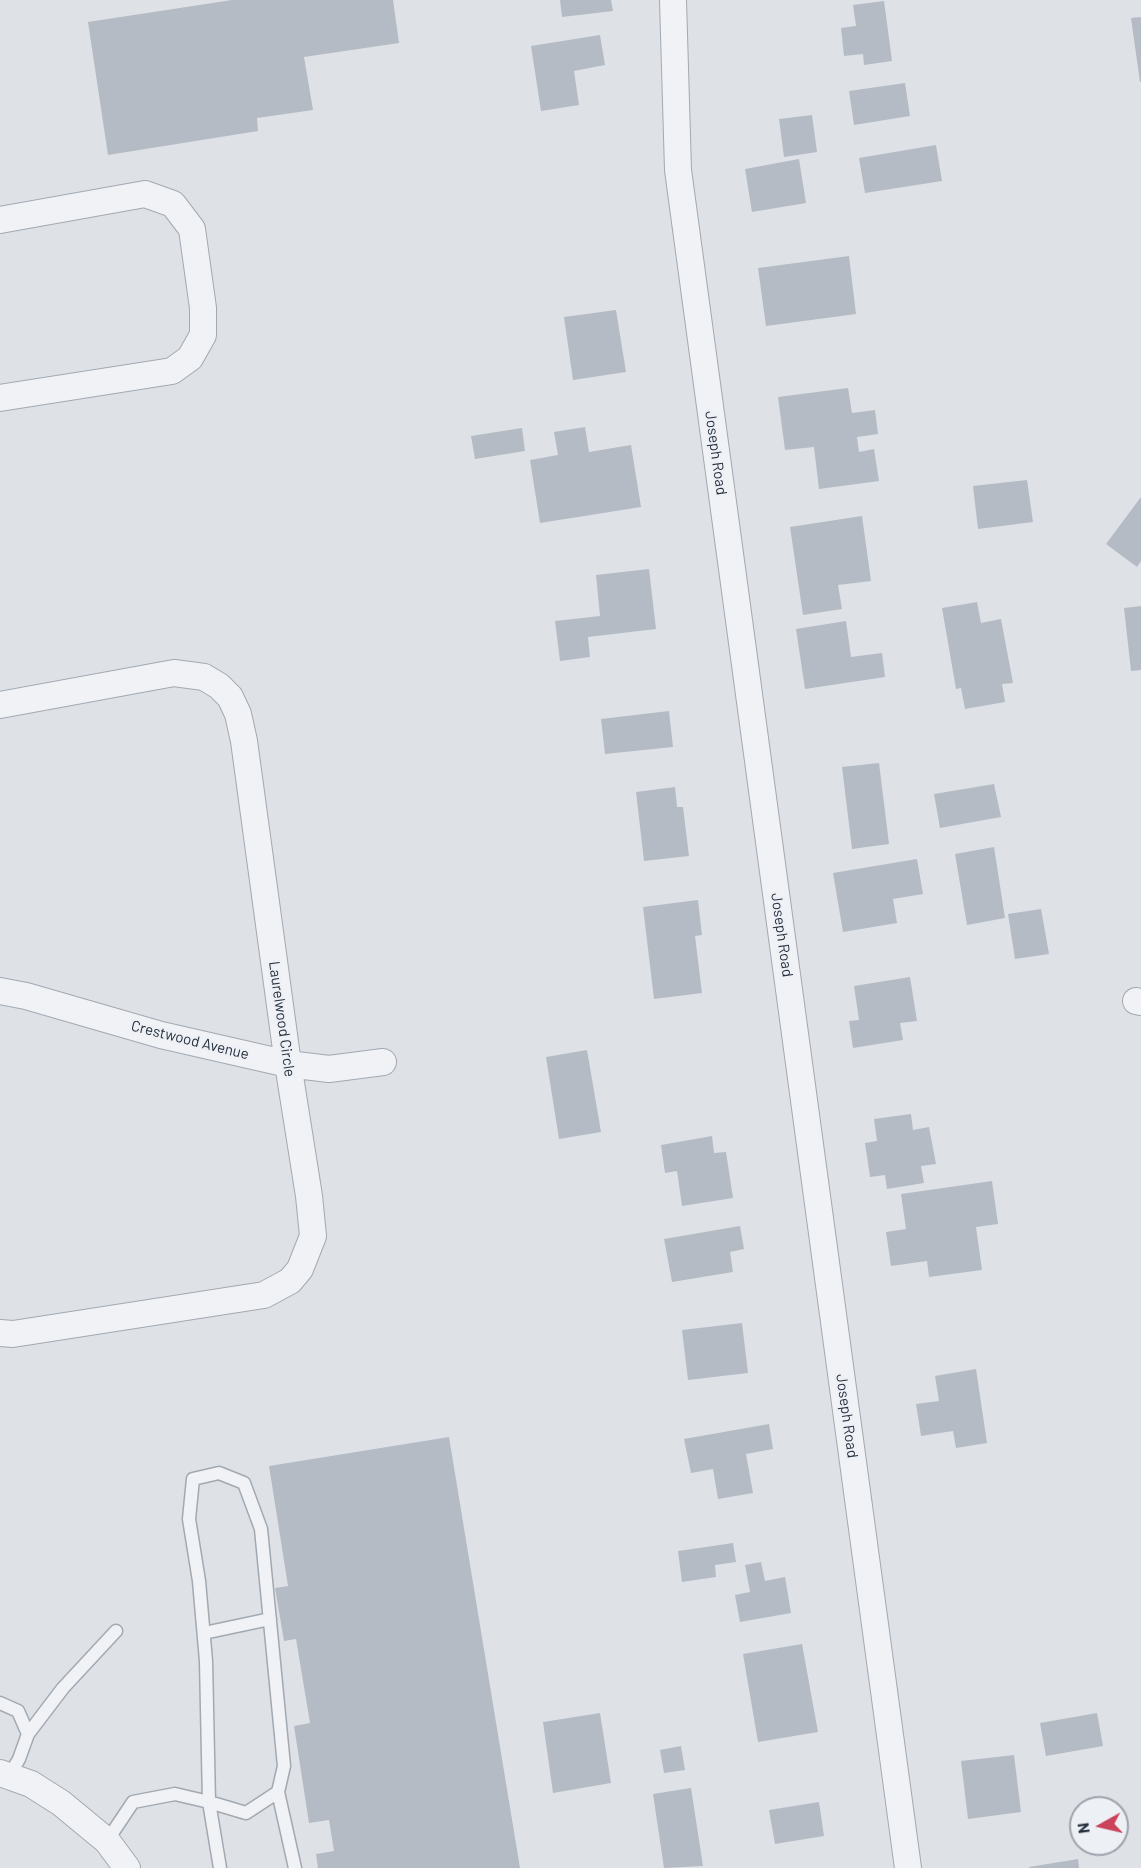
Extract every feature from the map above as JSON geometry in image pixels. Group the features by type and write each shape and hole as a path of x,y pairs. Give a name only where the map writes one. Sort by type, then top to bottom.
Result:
{"street":[{"name":"Joseph Road","path":"673,0 678,170 908,1868"},
{"path":"0,220 145,194 173,204 192,229 203,308 203,335 190,358 172,371 0,398"},
{"name":"Laurelwood Circle","path":"0,705 174,673 204,677 219,686 230,697 238,714 244,741 313,1236 300,1269 290,1281 264,1295 13,1334 0,1333"},
{"name":"Crestwood Avenue","path":"0,991 26,996 161,1035 288,1064 329,1069 383,1062"},
{"path":"4,1775 32,1785 61,1803 106,1841 127,1868"}],"lane":[{"path":"220,1868 209,1802 206,1661 199,1581 189,1519 193,1479 219,1473 244,1483 261,1529 284,1766 278,1792 295,1868"},
{"path":"204,1633 270,1619"},
{"path":"4,1775 19,1759 28,1734 63,1688 116,1631"},
{"path":"0,1703 18,1711 28,1734"},
{"path":"106,1841 133,1802 174,1794 246,1813 278,1792"}],"building":[{"path":"232,0 393,0 399,43 304,57 313,110 257,118 258,131 108,155 88,22"},
{"path":"560,0 611,0 613,11 562,17"},
{"path":"884,1 892,61 864,65 863,54 844,56 841,28 856,26 853,5"},
{"path":"1141,17 1141,82 1140,82 1131,18"},
{"path":"600,35 605,65 574,71 579,105 541,111 531,46"},
{"path":"905,83 910,116 854,125 849,91"},
{"path":"812,115 817,152 784,157 779,119"},
{"path":"936,145 942,181 865,193 859,158"},
{"path":"799,159 806,203 752,212 745,169"},
{"path":"849,256 856,314 766,326 758,268"},
{"path":"616,310 626,372 573,380 564,317"},
{"path":"848,388 852,413 875,410 878,434 857,437 859,452 874,449 879,481 819,489 814,447 785,450 778,397"},
{"path":"585,427 589,452 631,445 641,507 540,523 530,460 558,455 554,432"},
{"path":"522,428 525,451 475,459 471,436"},
{"path":"1027,480 1033,522 978,529 973,486"},
{"path":"1141,497 1141,561 1137,567 1106,544"},
{"path":"862,516 871,581 838,585 842,609 803,615 790,527"},
{"path":"649,569 656,629 588,637 590,657 560,661 555,621 600,616 596,575"},
{"path":"977,602 981,623 1001,619 1013,683 1002,684 1005,702 965,709 961,688 956,689 942,608"},
{"path":"1141,606 1141,670 1131,671 1124,608"},
{"path":"846,621 851,657 882,653 885,677 805,689 796,629"},
{"path":"669,711 673,747 605,754 601,719"},
{"path":"879,763 889,844 852,849 842,767"},
{"path":"994,784 1001,817 940,828 934,794"},
{"path":"675,787 677,807 683,807 689,856 644,861 636,792"},
{"path":"994,847 1005,918 967,925 955,854"},
{"path":"917,859 923,894 893,899 897,923 843,932 833,873"},
{"path":"698,900 702,935 695,936 702,993 654,999 643,907"},
{"path":"1041,909 1049,954 1015,959 1008,914"},
{"path":"910,977 917,1021 900,1023 903,1040 853,1048 849,1021 859,1020 854,986"},
{"path":"587,1050 601,1132 559,1139 546,1057"},
{"path":"911,1114 913,1130 929,1127 936,1164 921,1166 924,1183 887,1189 885,1175 870,1177 865,1143 877,1141 874,1119"},
{"path":"712,1136 714,1153 726,1152 733,1198 682,1206 677,1171 665,1173 661,1145"},
{"path":"992,1181 998,1224 976,1227 982,1270 929,1277 927,1261 891,1266 886,1232 906,1229 901,1194"},
{"path":"740,1226 744,1249 730,1252 733,1272 672,1282 664,1239"},
{"path":"742,1323 748,1373 688,1380 682,1330"},
{"path":"976,1369 987,1443 956,1448 953,1431 921,1436 916,1404 939,1401 935,1376"},
{"path":"769,1424 773,1449 746,1454 753,1493 718,1499 713,1469 691,1473 684,1439"},
{"path":"449,1437 520,1868 318,1868 316,1854 334,1851 329,1820 309,1823 294,1726 310,1723 296,1639 284,1641 275,1588 288,1586 269,1466"},
{"path":"733,1543 736,1562 715,1565 716,1577 682,1582 678,1551"},
{"path":"761,1562 765,1581 785,1577 791,1613 740,1622 735,1595 750,1592 745,1565"},
{"path":"802,1644 818,1732 758,1742 743,1654"},
{"path":"600,1713 611,1783 553,1793 543,1722"},
{"path":"1097,1713 1103,1746 1046,1756 1040,1723"},
{"path":"681,1746 685,1770 664,1773 660,1750"},
{"path":"1014,1755 1021,1812 968,1819 961,1761"},
{"path":"691,1788 703,1866 664,1868 653,1794"},
{"path":"819,1802 824,1836 775,1844 769,1810"},
{"path":"1078,1859 1079,1868 1029,1867"}]}
